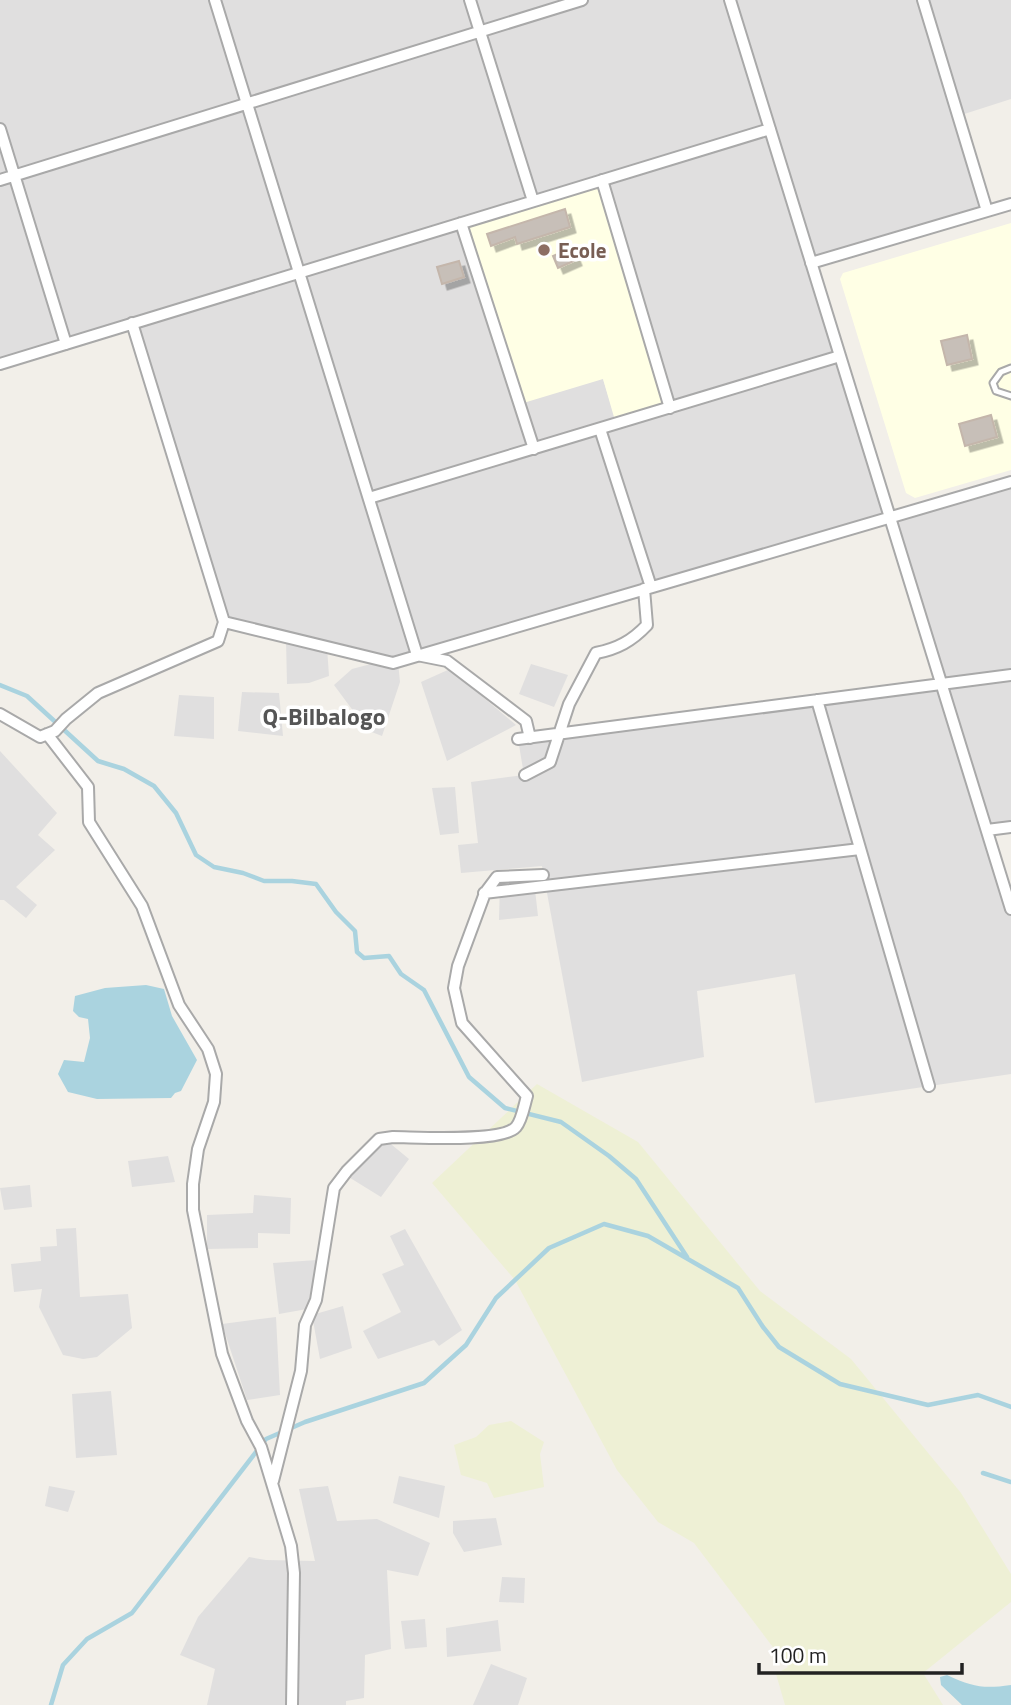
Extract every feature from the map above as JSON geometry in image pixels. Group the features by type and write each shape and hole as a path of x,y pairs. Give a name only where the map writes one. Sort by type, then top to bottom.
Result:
{"street":[{"path":"215,0 417,656"},
{"path":"470,0 533,201"},
{"path":"0,180 582,0"},
{"path":"730,0 1011,909"},
{"path":"923,0 987,211"},
{"path":"0,129 66,344"},
{"path":"0,364 770,129"},
{"path":"603,180 670,408"},
{"path":"811,263 1011,204"},
{"path":"461,223 534,449"},
{"path":"0,714 40,737 51,733 98,693 218,641 224,622 132,323"},
{"path":"369,498 840,356"},
{"path":"525,775 550,762 569,704 596,653 615,650 637,636 647,625 648,588 600,429"},
{"path":"224,622 393,663 1011,482"},
{"path":"417,656 447,661 526,721 524,738 1011,675"},
{"path":"817,701 929,1086"},
{"path":"51,733 88,787 89,822 142,906 179,1005 208,1049 216,1074 214,1102 198,1149 193,1184 193,1210 222,1354 247,1421 261,1447 291,1546 294,1573 292,1705"},
{"path":"987,831 1011,827"},
{"path":"481,893 860,849"},
{"path":"272,1484 302,1371 304,1325 316,1300 334,1188 379,1139 490,1137 507,1133 517,1126 527,1096 461,1023 454,988 458,966 481,893 497,877 543,874"}],"lane":[{"path":"1011,368 1001,372 993,383 996,391 1011,396"}],"shaded area":[{"path":"0,0 1011,0 1011,99 958,116 987,211 812,263 890,517 398,662 400,682 382,736 351,724 354,712 334,685 352,669 382,661 327,647 329,676 309,683 287,684 286,640 224,622 132,324 0,364","holes":["603,379 670,407 617,424"]},
{"path":"602,180 670,408 616,424 603,379 520,404 461,223"},
{"path":"1011,223 1011,470 915,498 906,493 840,279 843,273"},
{"path":"1011,482 1011,827 987,830 1011,909 1011,1074 815,1103 795,974 697,991 704,1057 582,1082 542,866 461,873 458,845 478,843 471,782 524,775 518,739 941,684 890,517"},
{"path":"531,664 568,675 554,707 519,694"},
{"path":"450,669 516,725 447,761 421,682"},
{"path":"242,692 279,693 283,736 238,731"},
{"path":"179,695 214,697 214,739 174,736"},
{"path":"0,751 57,813 38,835 55,850 16,887 37,905 26,918 4,900 0,900"},
{"path":"455,787 459,833 440,835 432,788"},
{"path":"534,881 538,916 499,920 500,882"},
{"path":"537,1084 638,1142 760,1291 851,1359 961,1493 1011,1574 1011,1602 923,1673 943,1705 785,1705 776,1674 788,1667 694,1543 658,1522 617,1470 515,1280 432,1183"},
{"path":"386,1140 409,1159 381,1197 347,1176"},
{"path":"168,1156 175,1182 132,1187 128,1161"},
{"path":"30,1185 32,1207 4,1210 0,1188"},
{"path":"254,1195 291,1198 290,1234 258,1233 258,1248 207,1249 207,1215 253,1213"},
{"path":"76,1228 80,1297 128,1294 132,1328 97,1357 83,1359 63,1355 39,1307 42,1289 14,1292 11,1264 41,1261 40,1247 57,1246 56,1229"},
{"path":"405,1229 462,1330 439,1346 434,1340 378,1359 363,1331 401,1312 382,1274 404,1265 390,1236"},
{"path":"317,1260 307,1309 279,1314 273,1263"},
{"path":"343,1306 352,1348 320,1359 312,1315"},
{"path":"276,1317 280,1395 247,1400 222,1324"},
{"path":"111,1391 117,1455 76,1458 72,1394"},
{"path":"511,1421 544,1442 540,1454 544,1487 494,1498 487,1483 461,1475 454,1445 476,1437 489,1425"},
{"path":"399,1476 445,1486 439,1518 393,1503"},
{"path":"49,1486 75,1491 68,1512 45,1506"},
{"path":"328,1486 337,1521 377,1519 430,1543 418,1576 387,1570 391,1649 365,1655 364,1698 346,1701 346,1705 207,1705 215,1669 180,1655 198,1617 249,1557 315,1561 299,1489"},
{"path":"496,1518 502,1545 464,1552 453,1533 453,1521"},
{"path":"502,1577 525,1578 524,1603 499,1602"},
{"path":"425,1619 427,1647 405,1649 401,1621"},
{"path":"498,1620 501,1651 447,1657 446,1628"},
{"path":"491,1664 527,1678 518,1705 473,1705"}],"water":[{"path":"146,985 164,989 172,1016 197,1060 181,1091 171,1098 97,1099 68,1092 58,1074 64,1060 84,1062 90,1038 88,1019 79,1017 73,1011 75,996 105,988"},
{"path":"947,1675 978,1686 1011,1685 1011,1705 962,1705 941,1685 940,1677"}],"building":[{"path":"565,209 570,227 517,244 515,237 491,246 487,234"},
{"path":"571,248 576,260 558,268 553,256"},
{"path":"459,261 464,277 442,284 437,267"},
{"path":"967,335 972,359 947,365 941,341"},
{"path":"991,415 997,437 965,446 959,424"}],"waterway":[{"path":"0,685 27,696 98,761 124,769 154,786 176,813 196,855 214,867 264,881 316,884 336,912 355,931 357,952 364,958 389,956 401,974 424,990 469,1077 505,1108 561,1122 609,1156 636,1179 687,1257"},
{"path":"51,1705 63,1665 87,1639 132,1613 266,1439 305,1422 424,1383 466,1345 496,1298 549,1248 604,1224 648,1236 738,1288 779,1347 840,1384 928,1405 978,1395 1011,1407"},
{"path":"983,1473 1011,1482"}],"place":[{"name":"Ecole","path":"544,250"}],"district":[{"name":"Q-Bilbalogo","path":"324,716"}]}
